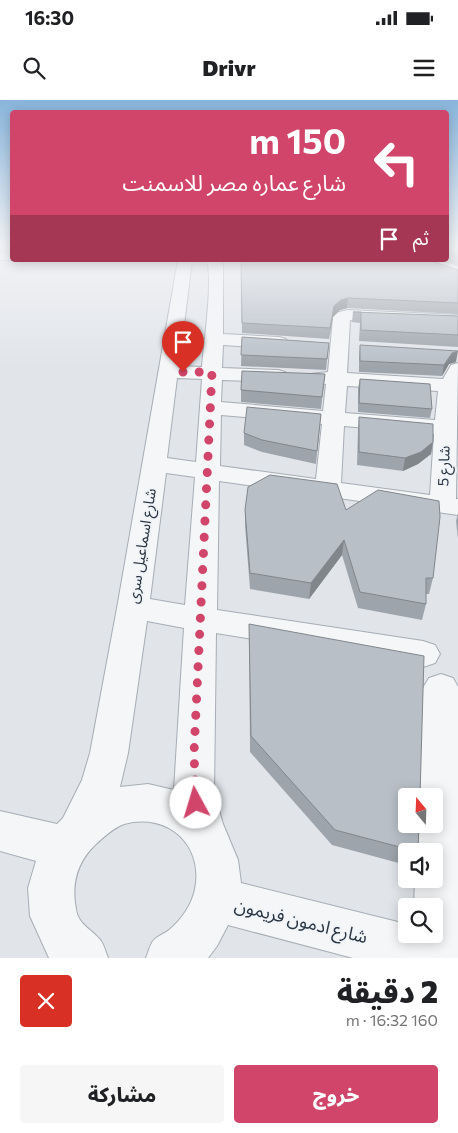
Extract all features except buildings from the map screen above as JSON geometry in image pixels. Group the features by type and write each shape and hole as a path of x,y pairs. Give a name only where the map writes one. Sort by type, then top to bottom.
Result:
{"street":[{"name":"شارع اسماعيل سرى","path":"78,955 67,943 55,921 51,895 54,870 98,791 105,770 133,608 181,287"},
{"path":"170,958 188,945 207,927 218,873 214,850 203,830 194,793 193,773 215,287"},
{"path":"178,308 215,308"},
{"path":"328,489 342,317 458,320"},
{"path":"214,339 301,344"},
{"path":"168,372 212,372 337,379 455,367"},
{"name":"شارع 5","path":"450,506 449,416 455,367"},
{"path":"210,408 334,419 449,416"},
{"path":"155,464 450,506"},
{"path":"133,608 200,619 432,671 440,957"},
{"path":"0,831 72,837 100,813 122,804 145,801 167,805 187,814 203,830"},
{"name":"شارع ادمون فريمون","path":"207,927 440,957"}],"route":[{"path":"183,372 212,372 193,773 196,803"}]}
